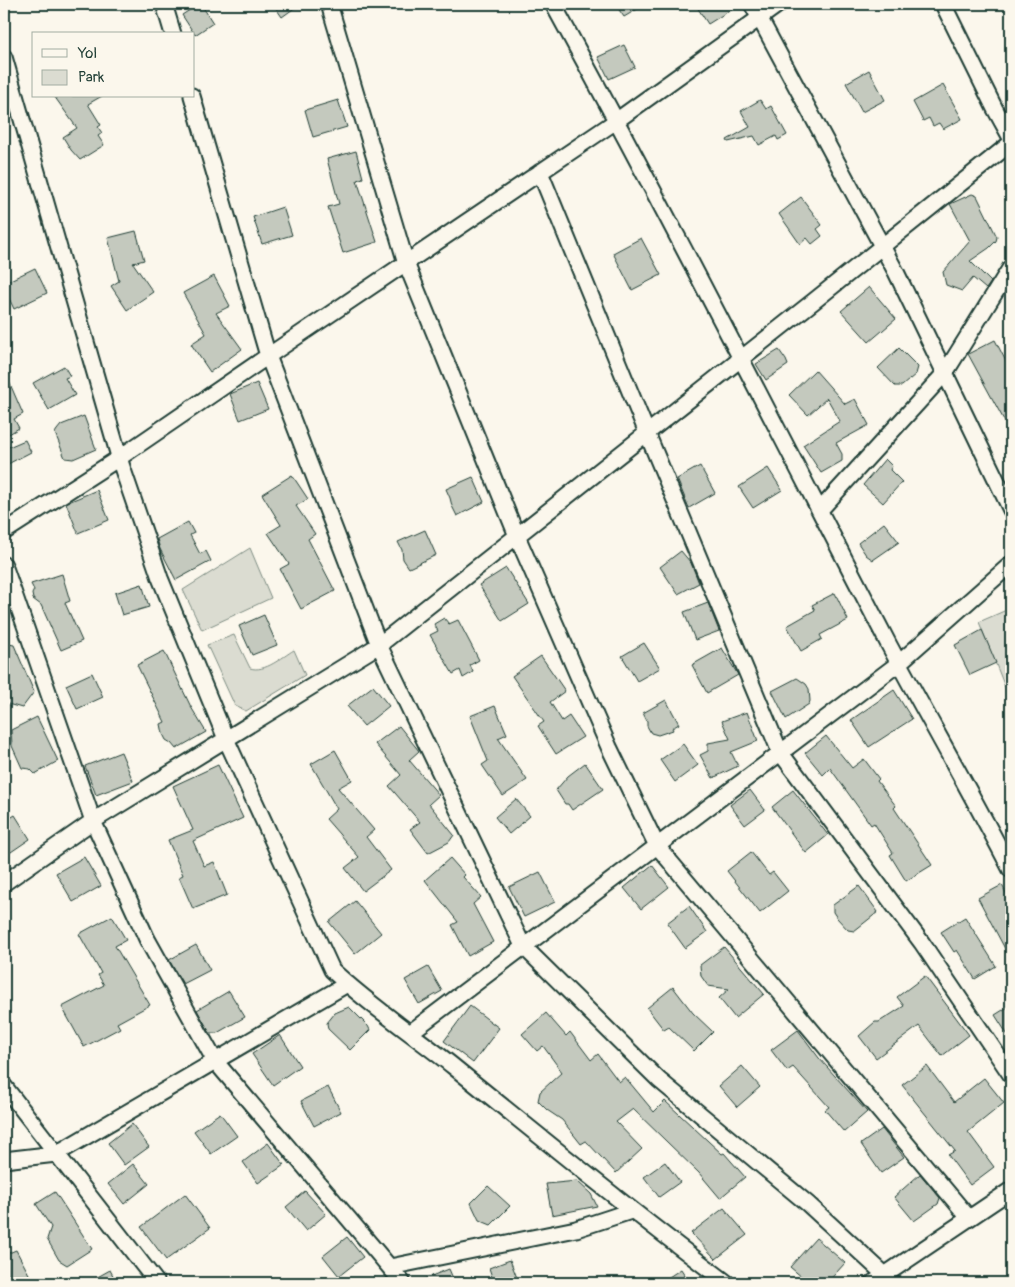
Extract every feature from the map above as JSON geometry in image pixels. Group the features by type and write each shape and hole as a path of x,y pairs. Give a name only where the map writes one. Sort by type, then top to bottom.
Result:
{"street":[{"path":"164,4 172,32"},
{"path":"553,4 742,358 899,663 1011,870"},
{"path":"752,4 882,246 1011,510"},
{"path":"4,532 119,458 616,121 780,4"},
{"path":"943,4 1011,138"},
{"path":"333,5 406,263 517,536 609,747 657,846 969,1218"},
{"path":"4,57 119,458 160,578 226,739 332,970 631,1211 727,1283"},
{"path":"193,98 268,356 379,645 523,946 659,1080 808,1204 879,1279 1011,1190"},
{"path":"6,876 379,645 1011,142"},
{"path":"540,172 780,752 922,943 1011,1075"},
{"path":"820,510 945,373 1011,267"},
{"path":"411,1032 899,663 1011,564"},
{"path":"4,565 93,822 147,939 215,1061 403,1283"},
{"path":"4,1160 56,1154 347,984"},
{"path":"4,1086 157,1283"},
{"path":"390,1266 576,1229 631,1211"}],"green space":[{"path":"250,548 271,598 202,630 183,590"},
{"path":"1011,608 1011,702 979,622"},
{"path":"234,635 250,668 256,669 267,666 294,650 305,675 246,711 235,706 207,645"}],"building":[{"path":"201,4 213,23 195,35 195,32 193,32 182,15"},
{"path":"273,4 300,4 282,17"},
{"path":"615,4 646,4 624,17"},
{"path":"695,4 740,4 708,24"},
{"path":"624,45 635,67 609,79 598,57"},
{"path":"869,70 885,100 862,112 846,83"},
{"path":"943,85 962,119 943,129 939,123 933,126 929,118 923,121 913,102"},
{"path":"55,98 98,98 88,104 101,125 98,127 102,133 98,136 104,145 80,160 63,137 77,128"},
{"path":"338,100 347,127 313,137 305,110"},
{"path":"760,100 766,109 771,106 787,135 778,140 776,136 759,145 754,136 728,142 727,140 750,127 741,111"},
{"path":"356,151 363,178 357,180 377,242 343,253 328,207 339,204 327,159"},
{"path":"972,194 977,196 997,237 996,241 989,248 970,261 991,282 986,289 973,278 962,291 946,285 943,272 970,241 950,204"},
{"path":"801,197 822,225 817,229 822,236 812,244 807,238 800,244 779,214"},
{"path":"283,207 292,235 262,244 253,217"},
{"path":"136,231 144,260 133,263 153,292 127,310 111,286 119,281 108,238"},
{"path":"641,238 661,275 632,290 613,253"},
{"path":"35,268 47,293 14,309 4,288 4,283"},
{"path":"214,276 230,306 216,313 242,349 210,372 191,344 206,334 183,293"},
{"path":"869,287 896,319 869,342 841,311"},
{"path":"995,340 1011,371 1011,433 968,354"},
{"path":"899,348 918,367 916,374 902,386 895,386 878,368"},
{"path":"779,350 788,365 766,380 756,364"},
{"path":"64,366 70,376 65,378 75,395 49,410 33,383"},
{"path":"4,370 23,414 14,419 19,428 4,437"},
{"path":"815,370 845,404 855,399 869,425 836,443 842,454 842,461 821,473 803,445 840,421 827,398 808,415 789,395"},
{"path":"257,383 268,409 240,420 230,394"},
{"path":"84,416 96,449 73,459 65,458 55,433 61,425"},
{"path":"25,440 31,452 4,466 4,449"},
{"path":"885,459 892,466 890,470 902,482 883,503 863,485"},
{"path":"700,466 715,493 689,508 677,479"},
{"path":"768,468 782,490 753,508 739,487"},
{"path":"292,475 308,499 296,506 315,534 308,539 335,591 301,609 280,569 289,564 268,533 281,525 262,494"},
{"path":"473,477 484,502 457,516 446,489"},
{"path":"97,490 109,520 78,533 66,503"},
{"path":"188,522 194,533 190,535 200,554 206,551 211,561 176,580 157,539"},
{"path":"884,523 899,542 873,560 866,555 858,543"},
{"path":"425,530 436,555 409,568 403,559 402,550 398,542"},
{"path":"681,551 691,563 699,583 678,594 660,567"},
{"path":"506,568 529,604 502,621 479,585"},
{"path":"62,574 70,601 65,603 82,641 61,650 41,605 33,599 32,594 34,590 31,584"},
{"path":"142,584 149,607 122,615 115,593"},
{"path":"835,593 848,620 820,635 822,639 801,651 787,626 815,610 812,605"},
{"path":"708,603 719,631 695,640 684,612"},
{"path":"264,615 277,645 252,655 239,626"},
{"path":"444,618 449,624 458,620 479,660 470,665 473,672 463,678 460,670 453,674 430,635 438,631 434,624"},
{"path":"982,630 996,663 970,675 955,645"},
{"path":"4,643 14,645 34,692 22,708 4,703"},
{"path":"644,643 660,668 637,681 622,656"},
{"path":"722,648 738,675 707,693 692,665"},
{"path":"164,651 191,707 206,732 176,749 166,740 163,734 161,724 165,722 137,665"},
{"path":"541,656 565,691 550,702 562,721 569,716 583,737 556,754 538,726 544,722 512,676"},
{"path":"92,673 103,697 77,709 66,685"},
{"path":"797,678 806,684 809,689 810,701 809,704 786,719 772,691"},
{"path":"373,686 389,706 364,726 347,706"},
{"path":"894,690 912,719 869,747 851,720"},
{"path":"666,700 679,724 672,728 673,730 658,735 651,733 643,713"},
{"path":"495,706 507,734 498,738 527,780 503,796 482,765 488,761 470,716"},
{"path":"747,712 758,741 731,752 738,766 713,778 700,755 708,751 708,743 730,739 722,721"},
{"path":"37,717 58,761 35,774 30,769 22,768 12,746 11,730"},
{"path":"399,726 419,751 409,760 439,795 429,804 454,835 449,842 428,853 410,829 420,822 389,786 401,775 375,744"},
{"path":"826,736 852,768 864,759 879,779 877,781 896,806 894,808 932,865 906,881 890,855 893,853 874,823 871,825 830,768 823,775 805,753"},
{"path":"683,744 698,765 675,782 660,760"},
{"path":"335,750 352,780 338,788 374,830 366,837 391,870 363,891 345,868 359,857 326,819 337,809 311,764"},
{"path":"121,752 133,781 96,795 85,766"},
{"path":"585,763 603,789 572,810 568,804 565,804 556,790 568,776"},
{"path":"218,765 243,818 193,841 204,866 214,862 227,895 193,909 179,877 183,875 168,840 193,830 173,786"},
{"path":"750,790 765,810 745,825 730,805"},
{"path":"793,790 828,835 806,853 772,807"},
{"path":"516,799 530,816 509,834 495,817"},
{"path":"15,815 30,839 8,854 4,848 4,822"},
{"path":"751,852 769,875 773,872 788,891 760,913 727,871"},
{"path":"84,857 101,886 73,902 56,873"},
{"path":"450,858 465,875 463,877 481,897 473,904 493,942 468,956 452,925 458,922 425,880"},
{"path":"652,865 669,887 641,909 624,888"},
{"path":"540,872 555,902 524,917 509,887"},
{"path":"1002,885 1011,903 1011,960 978,898"},
{"path":"859,886 878,912 854,931 848,930 833,912 833,905"},
{"path":"355,901 381,933 355,954 329,922"},
{"path":"689,906 707,932 685,948 667,923"},
{"path":"112,916 126,940 115,946 150,1005 117,1023 120,1028 84,1047 62,1007 104,985 98,975 101,973 79,934"},
{"path":"965,917 996,966 975,979 957,950 954,952 941,932"},
{"path":"196,945 210,970 183,984 169,960"},
{"path":"724,947 764,994 735,1018 719,998 729,989 708,986 701,976 700,965"},
{"path":"428,967 442,991 419,1004 405,980"},
{"path":"925,976 969,1035 942,1056 919,1026 876,1058 859,1036 875,1022 879,1022 904,1006 897,997"},
{"path":"673,987 693,1013 713,1032 694,1051 669,1027 664,1030 647,1008"},
{"path":"229,991 245,1017 217,1033 210,1033 197,1010"},
{"path":"1011,1005 1011,1040 995,1015"},
{"path":"470,1006 499,1028 473,1063 444,1041"},
{"path":"349,1007 370,1030 350,1050 328,1029 327,1023 335,1013"},
{"path":"546,1013 566,1036 570,1032 591,1060 598,1054 619,1082 625,1077 654,1112 665,1101 722,1154 724,1153 745,1177 720,1198 699,1173 633,1109 616,1122 642,1149 616,1173 586,1141 581,1144 562,1120 538,1101 540,1092 562,1072 543,1046 537,1051 522,1034"},
{"path":"798,1030 819,1058 867,1112 844,1132 825,1110 829,1107 793,1067 787,1071 771,1050"},
{"path":"280,1035 300,1066 273,1085 252,1054"},
{"path":"742,1066 760,1087 737,1107 719,1086"},
{"path":"927,1066 954,1102 984,1078 1004,1103 968,1132 994,1167 970,1185 948,1155 955,1151 902,1085"},
{"path":"328,1087 341,1112 314,1126 301,1101"},
{"path":"220,1113 237,1136 211,1154 194,1131"},
{"path":"132,1124 149,1147 124,1165 108,1143"},
{"path":"882,1129 904,1157 881,1173 861,1144"},
{"path":"268,1143 284,1165 258,1183 243,1162"},
{"path":"665,1162 680,1182 659,1197 644,1177"},
{"path":"133,1164 149,1184 124,1204 108,1184"},
{"path":"920,1174 940,1198 938,1204 914,1221 894,1197"},
{"path":"577,1181 591,1194 597,1206 552,1215 546,1184"},
{"path":"488,1186 510,1206 491,1225 479,1220 471,1203"},
{"path":"305,1191 326,1214 306,1231 286,1207"},
{"path":"55,1192 92,1249 67,1265 59,1260 47,1239 51,1227 36,1204"},
{"path":"185,1194 210,1228 166,1260 141,1227"},
{"path":"724,1208 747,1235 716,1259 691,1233"},
{"path":"347,1237 363,1257 339,1276 323,1256"},
{"path":"816,1238 845,1263 827,1283 809,1283 790,1267"},
{"path":"16,1250 31,1278 21,1283 4,1283 4,1255"},
{"path":"510,1260 519,1283 494,1283 489,1268"},
{"path":"449,1269 455,1283 414,1283"},
{"path":"681,1269 690,1283 660,1283"},
{"path":"110,1270 117,1283 87,1283"}]}
